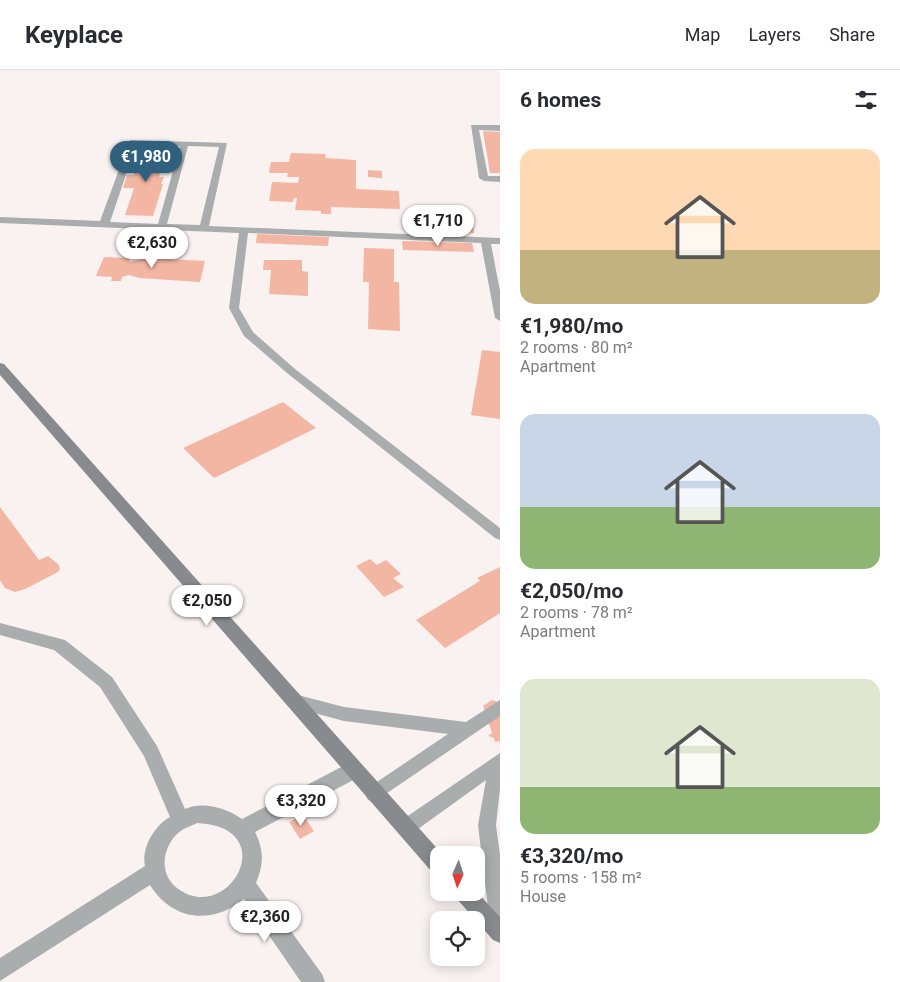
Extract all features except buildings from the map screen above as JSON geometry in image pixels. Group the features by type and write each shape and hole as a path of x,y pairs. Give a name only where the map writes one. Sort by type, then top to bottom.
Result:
{"main road":[{"path":"0,366 374,794 430,855"},
{"path":"472,901 500,933"}],"street":[{"path":"0,629 59,645 106,682 150,752 180,819"},
{"path":"241,829 354,770"},
{"path":"194,814 211,814 226,818 241,829 248,839 252,854 252,869 245,884 234,896 219,904 203,907 186,905 171,897 160,886 154,872 153,856 158,842 167,829 180,819 194,814"},
{"path":"0,970 154,872"},
{"path":"245,884 314,982"}],"lane":[{"path":"500,128 474,127 484,178 500,179"},
{"path":"104,224 133,142 224,145 204,228"},
{"path":"162,226 185,143"},
{"path":"0,220 500,241"},
{"path":"244,230 234,308 248,334 500,535"},
{"path":"485,240 500,318"},
{"path":"294,701 344,714 468,729"},
{"path":"374,794 500,706"},
{"path":"405,828 500,761"},
{"path":"500,761 491,790 487,825 500,924"}]}
